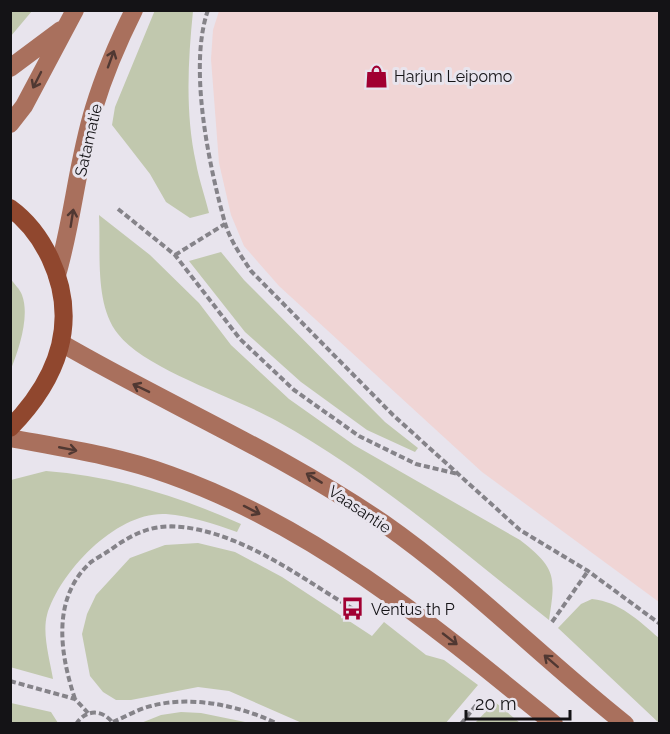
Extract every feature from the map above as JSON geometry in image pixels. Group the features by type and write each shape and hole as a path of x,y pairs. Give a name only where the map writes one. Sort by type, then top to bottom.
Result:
{"highway":[{"path":"10,208 33,229 57,274 65,322 54,366 41,390 10,428"}],"main road":[{"name":"Satamatie","path":"57,274 70,229 93,110 116,48 134,10"},
{"path":"10,68 71,18"},
{"path":"10,124 24,106 71,18"},
{"name":"Vaasantie","path":"61,343 124,380 313,477 385,525 483,602 625,723"},
{"path":"10,438 114,458 169,474 220,494 294,532 386,590 554,723"}],"path":[{"path":"208,10 203,24 200,75 210,161 225,224 237,251 264,285 393,415 520,530 588,571 660,624"},
{"path":"118,209 175,255 240,339 294,390 359,436 416,464 459,475"},
{"path":"175,255 225,224"},
{"path":"88,713 75,699 64,667 61,641 66,603 76,582 91,563 137,532 163,525 197,529 240,544 353,609"},
{"path":"552,622 588,571"},
{"path":"10,681 75,699"},
{"path":"76,723 88,713 102,713 113,723 151,705 192,701 259,714 278,723"},
{"path":"461,723 477,704"}],"shaded area":[{"path":"219,11 659,11 659,602 482,472 279,286 244,246 231,215 219,163 211,59 213,30"}],"green space":[{"path":"155,10 193,11 189,68 190,125 197,169 209,213 190,218 166,202 150,174 112,125 115,107"},
{"path":"10,11 32,11 11,36"},
{"path":"99,215 150,255 199,303 231,345 289,399 354,445 520,540 541,558 551,574 552,593 549,620 417,515 349,465 277,421 170,371 131,347 110,322 105,308 100,277"},
{"path":"221,252 244,280 385,422 418,448 415,452 367,430 301,382 245,332 189,261"},
{"path":"11,279 22,295 25,313 20,342 11,369"},
{"path":"46,471 96,477 145,489 170,496 241,524 237,532 184,517 166,514 147,516 129,522 110,533 93,547 64,580 47,615 46,639 53,679 10,667 11,480"},
{"path":"198,543 235,552 282,577 372,636 384,622 426,655 444,660 478,685 445,724 302,723 229,691 198,687 131,700 116,700 103,692 90,676 82,634 87,614 96,595 130,558 165,545"},
{"path":"592,599 620,608 659,638 659,723 558,628 581,604"},
{"path":"495,702 520,723 475,723"},
{"path":"11,703 51,712 58,723 11,723"},
{"path":"181,712 201,713 250,723 141,723 161,715"}],"place":[{"name":"Harjun Leipomo","path":"376,76"},
{"name":"Ventus th P","path":"353,609"}]}
